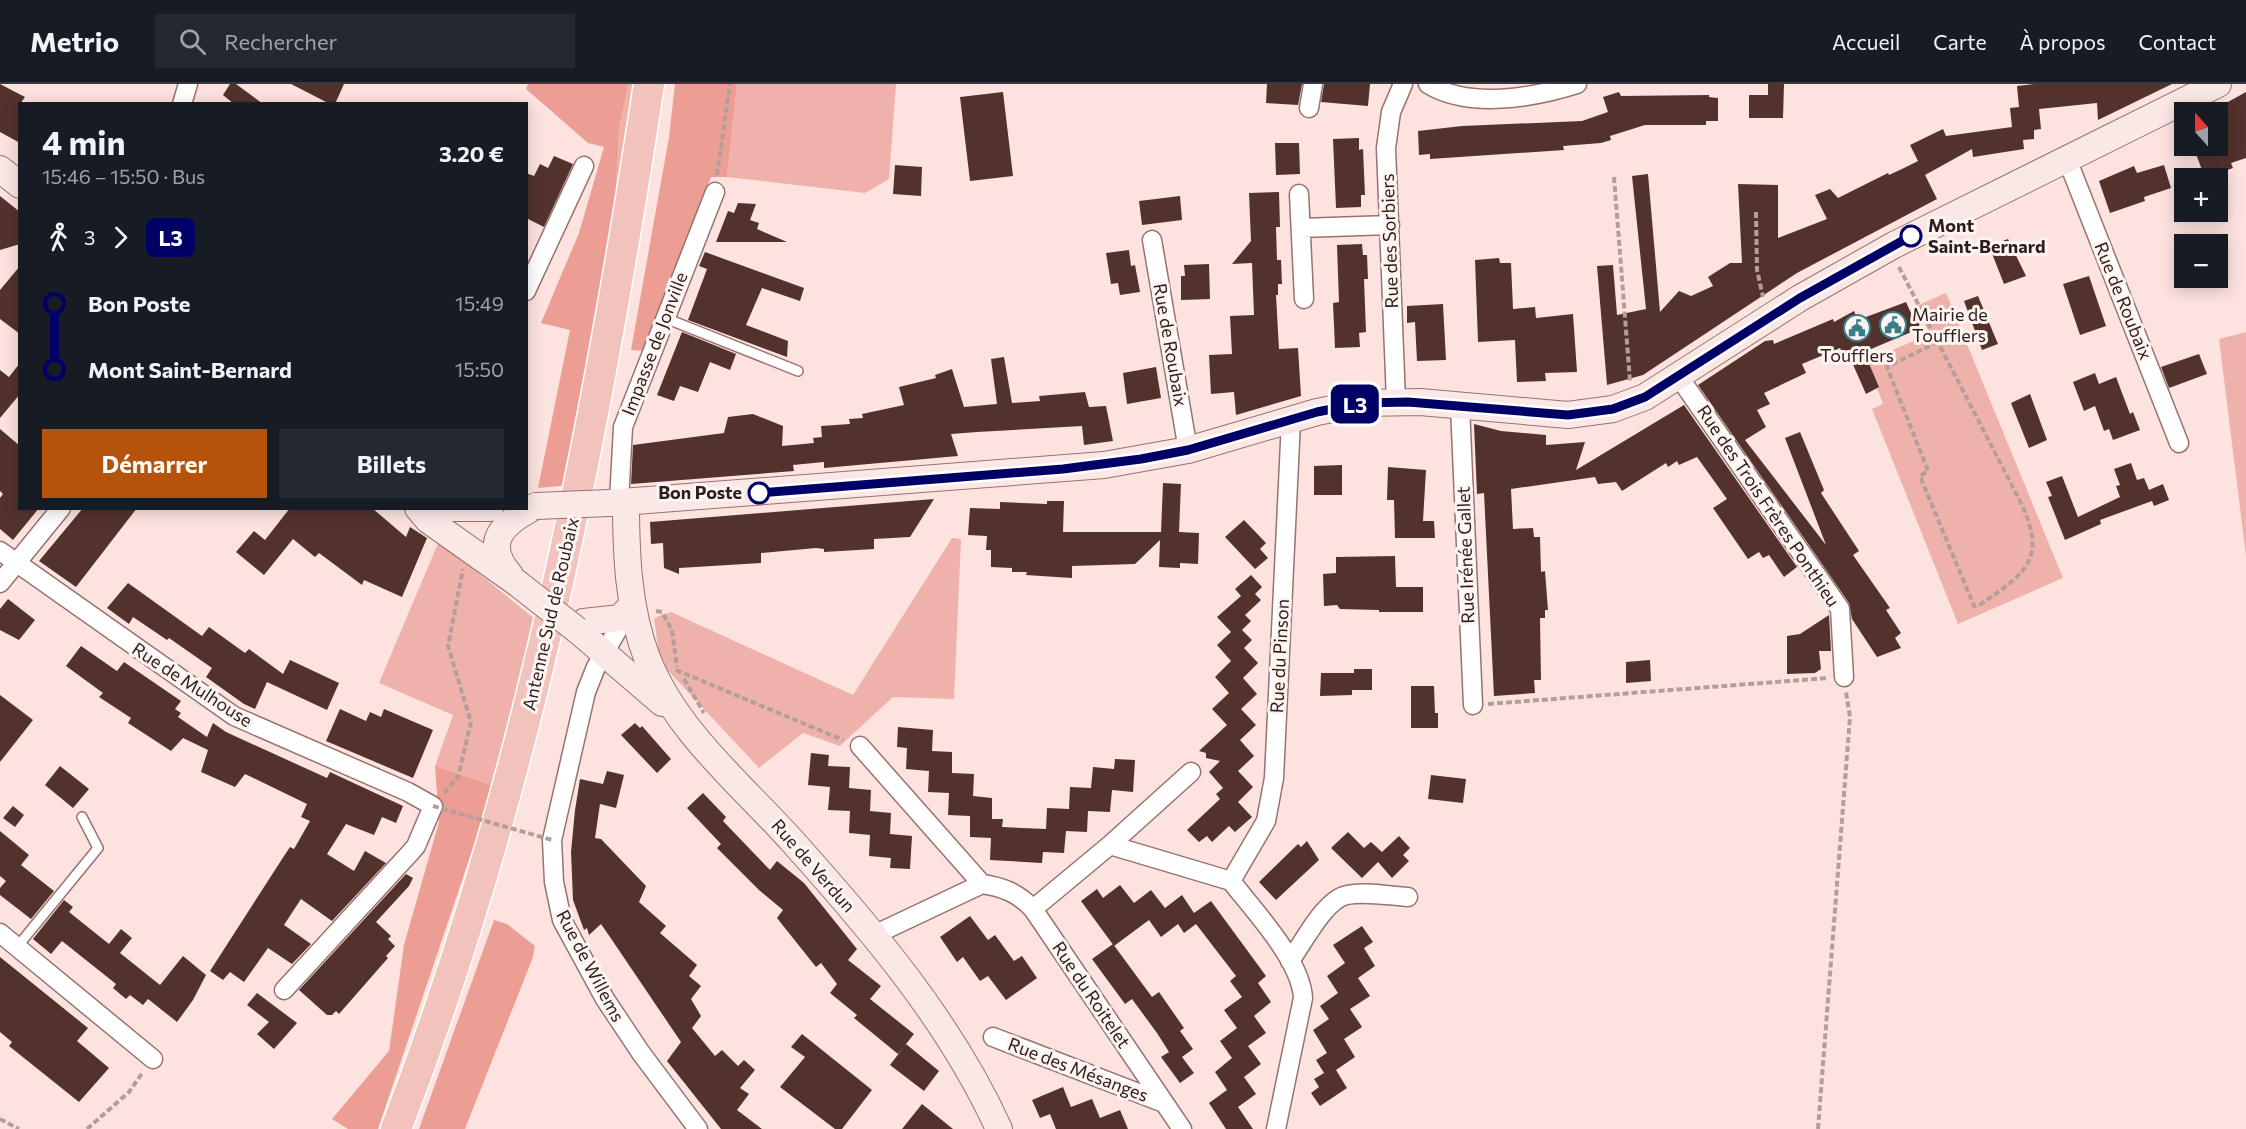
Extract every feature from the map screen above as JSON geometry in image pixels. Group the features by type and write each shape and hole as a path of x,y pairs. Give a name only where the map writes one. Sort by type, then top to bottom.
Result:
{"highway":[{"name":"Antenne Sud de Roubaix","path":"396,1129 463,942 504,803 540,665 590,436 649,84"},
{"name":"Antenne Sud de Roubaix","path":"410,1129 470,962 544,706 600,459 663,84"}],"main road":[{"path":"531,506 618,502 1063,469 1188,450 1339,407 1396,401 1568,415 1595,413 1632,403 1679,376 1768,318 1889,248 2218,84"},
{"path":"573,622 611,621 630,609 618,502"},
{"path":"423,510 467,548 573,622 680,720"},
{"path":"517,583 497,558 496,544 507,524 526,510"},
{"name":"Rue de Verdun","path":"630,609 647,658 680,720 793,841 874,935 942,1028 968,1068 999,1129"}],"street":[{"path":"183,102 188,84"},
{"path":"1310,108 1313,84"},
{"name":"Rue des Sorbiers","path":"1396,401 1386,137 1390,112 1403,84"},
{"path":"1428,84 1449,94 1489,98 1540,93 1577,84"},
{"name":"Rue de Roubaix","path":"2067,159 2179,442"},
{"path":"528,287 584,166"},
{"name":"Impasse de Jonville","path":"618,502 623,427 715,192"},
{"path":"1299,194 1304,299"},
{"path":"1300,228 1390,225"},
{"name":"Rue de Roubaix","path":"1152,240 1188,450"},
{"name":"Rue des Trois Frères Ponthieu","path":"1679,376 1840,609 1844,677"},
{"name":"Rue Irénée Gallet","path":"1460,406 1473,705"},
{"name":"Rue du Pinson","path":"1231,881 1266,821 1274,778 1291,421"},
{"path":"0,583 60,510"},
{"name":"Rue de Mulhouse","path":"0,551 234,716 408,792 433,806"},
{"name":"Rue de Willems","path":"630,609 605,652 586,692 552,840 556,903 568,933 621,1024 698,1129"},
{"path":"860,746 982,884 874,935"},
{"path":"1033,909 1110,845 1191,772"},
{"path":"284,990 416,846 433,806"},
{"path":"1110,845 1231,881 1290,961 1302,986 1303,998 1276,1127"},
{"name":"Rue du Roitelet","path":"982,884 997,886 1016,893 1033,909 1182,1129"},
{"path":"1290,961 1325,908 1336,899 1347,895 1408,897"},
{"path":"0,933 153,1059"},
{"name":"Rue des Mésanges","path":"993,1037 1164,1103"}],"lane":[{"path":"665,318 798,371"},
{"path":"17,947 98,848 82,817"}],"path":[{"path":"715,192 730,84"},
{"path":"1614,177 1632,403"},
{"path":"1756,212 1757,270 1768,318"},
{"path":"1889,248 1938,342 2024,509 2031,530 2030,562 2025,572 1989,599 1974,606 1920,476 1928,471 1887,367 1938,342"},
{"path":"467,548 448,646 471,722 458,777 433,806 552,840"},
{"path":"647,658 860,746"},
{"path":"1473,705 1844,677 1850,717 1818,1129"},
{"path":"87,1129 129,1092 153,1059"},
{"path":"0,1119 19,1129"}],"shaded area":[{"path":"528,84 629,84 619,128 613,256 571,485 538,488 570,330 541,323 579,233 604,147 588,143 526,89"},
{"path":"629,84 641,84 613,256 619,128"},
{"path":"675,84 737,84 727,177 711,177 645,351 631,350 669,137"},
{"path":"737,84 896,84 889,179 865,193 727,177"},
{"path":"1946,293 2063,578 1958,624 1872,409 1883,404 1867,361 1930,334 1916,306"},
{"path":"2246,332 2246,556 2219,339"},
{"path":"952,538 961,539 954,699 893,697 840,746 803,733 759,768 660,662 654,618 671,612 853,695"},
{"path":"439,541 541,624 494,786 435,766 453,715 379,683"},
{"path":"435,766 494,786 378,1129 348,1129 332,1119 389,1051 404,945 439,822"},
{"path":"494,920 507,924 535,946 533,957 465,1129 419,1129"}],"building":[{"path":"0,84 25,97 21,102 18,102 18,142 0,132"},
{"path":"230,84 236,84 260,102 232,102 223,95"},
{"path":"291,84 344,84 336,102 326,102"},
{"path":"1267,84 1302,84 1298,105 1266,103"},
{"path":"1324,84 1370,84 1368,106 1321,102"},
{"path":"1768,84 1784,84 1783,118 1749,118 1749,95 1768,95"},
{"path":"2172,84 2098,120 2097,103 2039,109 2041,129 2034,130 2034,139 2023,140 2024,149 1973,157 1972,149 1925,175 1937,199 1797,273 1643,375 1607,385 1597,266 1613,265 1617,315 1646,309 1632,176 1648,174 1660,312 1679,291 1691,296 1713,286 1708,277 1730,263 1742,263 1738,184 1778,185 1778,238 1827,219 1815,195 1830,189 1838,198 1918,161 1910,145 1943,129 1946,136 2012,127 2010,108 2019,107 2017,86"},
{"path":"1003,92 1013,176 970,181 960,97"},
{"path":"1619,92 1621,96 1709,95 1709,97 1718,98 1718,121 1706,121 1706,125 1645,125 1610,136 1611,140 1563,146 1564,150 1430,159 1430,154 1419,155 1418,131 1462,126 1582,121 1608,112 1603,97"},
{"path":"2246,92 2246,158 2231,163 2233,168 2228,170 2201,168 2197,156 2228,156 2228,102"},
{"path":"1359,138 1359,150 1363,149 1365,195 1361,195 1361,207 1336,208 1333,139"},
{"path":"1275,143 1299,143 1300,174 1276,175"},
{"path":"554,156 573,164 544,227 528,219 528,174 534,176 540,164 548,168"},
{"path":"895,165 922,167 921,196 893,194"},
{"path":"2164,165 2171,188 2144,197 2145,201 2110,213 2099,181 2134,166 2137,173"},
{"path":"1279,192 1280,227 1276,227 1277,260 1281,260 1282,284 1278,284 1278,295 1276,295 1279,349 1298,348 1301,396 1236,415 1234,392 1211,394 1209,355 1232,354 1230,316 1254,315 1252,263 1232,264 1251,241 1249,193"},
{"path":"0,196 18,210 18,245 0,250"},
{"path":"1180,196 1182,220 1142,225 1139,201"},
{"path":"738,203 756,204 750,220 759,223 757,229 787,242 716,242 728,211 734,213"},
{"path":"2008,239 2026,276 2004,284 1989,246"},
{"path":"1362,244 1363,255 1367,255 1368,279 1364,279 1366,332 1359,333 1360,347 1335,348 1333,303 1339,302 1337,245"},
{"path":"1129,250 1131,266 1135,265 1140,292 1120,295 1118,283 1111,284 1106,253"},
{"path":"705,252 804,288 800,301 762,288 746,325 788,341 787,357 688,320 707,269 699,266"},
{"path":"1499,258 1500,263 1511,263 1513,309 1535,307 1536,318 1573,314 1577,372 1545,373 1546,381 1517,382 1515,340 1478,342 1475,260"},
{"path":"1209,264 1210,299 1181,300 1181,276 1185,276 1184,265"},
{"path":"18,268 18,332 0,319 0,290"},
{"path":"2089,276 2106,326 2080,335 2063,284"},
{"path":"1978,296 1998,344 1982,350 1964,301"},
{"path":"1906,302 1911,313 1923,319 1916,330 1864,352 1879,387 1866,394 1847,351 1842,352 1840,348 1802,364 1806,373 1764,393 1770,404 1757,410 1766,427 1745,440 1826,545 1785,438 1800,432 1824,490 1821,493 1859,551 1853,555 1890,608 1886,610 1901,633 1895,638 1901,648 1877,657 1852,619 1849,603 1698,385 1765,341 1773,340 1774,344 1833,319 1834,322 1854,311 1858,320"},
{"path":"1443,304 1446,360 1417,361 1415,322 1407,323 1407,306"},
{"path":"682,332 736,354 730,370 710,362 698,392 680,386 674,401 657,395"},
{"path":"2199,354 2207,374 2169,388 2161,367"},
{"path":"1004,357 1012,403 1040,401 1039,396 1085,392 1089,407 1106,406 1113,441 1084,445 1082,426 951,434 958,456 824,468 824,462 793,465 794,471 631,484 633,445 724,433 728,417 753,414 783,426 782,446 814,443 813,438 822,437 821,426 850,424 849,419 863,418 862,414 904,405 899,387 936,378 935,375 952,369 964,407 997,404 991,359"},
{"path":"18,366 18,396 0,418 0,370 9,377"},
{"path":"1156,367 1161,398 1127,404 1123,373"},
{"path":"2095,373 2099,384 2116,377 2130,414 2133,412 2140,430 2113,440 2109,429 2104,431 2095,406 2084,411 2073,382"},
{"path":"2030,394 2047,440 2029,448 2011,403"},
{"path":"1684,405 1797,567 1784,577 1769,555 1763,558 1759,552 1748,559 1713,508 1727,499 1697,457 1679,465 1677,461 1668,467 1666,463 1622,491 1616,482 1598,484 1595,477 1511,489 1513,529 1533,528 1534,537 1540,537 1541,572 1545,571 1548,610 1545,610 1545,618 1540,618 1541,680 1534,680 1535,693 1494,696 1484,493 1477,494 1474,424 1501,431 1546,435 1546,445 1585,442 1576,470"},
{"path":"0,429 18,444 18,510 37,510 13,540 0,529 0,498 3,494 0,491"},
{"path":"2131,463 2137,480 2144,478 2149,490 2163,484 2169,500 2154,506 2152,501 2100,520 2101,524 2065,540 2048,497 2052,496 2046,482 2062,476 2078,517 2120,497 2116,486 2120,485 2114,469"},
{"path":"1342,465 1342,495 1314,495 1314,466"},
{"path":"1388,467 1426,470 1423,521 1434,521 1435,538 1395,538 1394,500 1387,500"},
{"path":"1163,483 1181,484 1179,532 1199,533 1198,564 1180,563 1180,568 1159,567 1160,540 1135,564 1072,566 1072,578 1026,575 1027,572 1012,572 1012,568 991,567 991,550 986,550 987,536 968,535 970,508 1000,509 1000,502 1047,504 1047,501 1064,501 1063,532 1161,532"},
{"path":"934,499 910,537 874,539 874,549 824,552 824,549 816,548 761,553 761,563 679,568 679,574 664,568 663,543 651,544 650,522"},
{"path":"81,510 135,510 76,587 39,561"},
{"path":"288,510 374,510 406,537 410,527 427,538 402,597 364,580 362,585 319,553 315,557 293,539 264,575 236,552 254,531 265,540"},
{"path":"1244,520 1266,543 1260,549 1268,558 1255,569 1225,537"},
{"path":"1395,556 1396,587 1423,587 1423,612 1379,612 1379,610 1340,609 1337,605 1324,606 1323,574 1336,573 1336,557"},
{"path":"1251,575 1262,587 1255,594 1261,600 1245,615 1251,621 1242,630 1252,640 1244,648 1258,663 1243,678 1257,694 1241,709 1256,725 1240,740 1254,756 1238,771 1253,787 1238,802 1252,817 1235,832 1229,826 1212,842 1207,836 1199,842 1187,830 1220,799 1216,794 1223,788 1209,772 1220,761 1206,758 1206,753 1199,751 1227,725 1212,709 1229,693 1215,677 1231,661 1217,645 1231,632 1217,617 1241,596 1235,589"},
{"path":"128,583 202,636 209,627 245,653 249,649 283,674 290,660 339,683 327,710 267,682 255,709 244,704 206,677 212,668 169,638 167,640 133,617 129,624 107,608"},
{"path":"8,599 35,620 19,640 0,630 0,609"},
{"path":"1829,615 1831,651 1819,651 1821,669 1815,673 1787,674 1787,636 1800,634"},
{"path":"81,646 117,671 124,662 181,701 175,709 181,713 178,717 207,737 213,723 226,732 327,778 330,772 403,806 396,823 382,817 374,835 346,824 327,854 354,871 365,851 386,863 332,921 301,899 284,925 311,944 292,964 268,948 244,982 230,972 223,980 210,971 290,847 294,849 310,821 301,817 307,804 245,774 235,787 201,772 208,750 183,738 171,751 128,723 131,718 99,697 103,693 66,666"},
{"path":"1650,660 1651,681 1626,683 1626,662"},
{"path":"1354,669 1372,669 1372,690 1352,690 1352,695 1320,696 1321,673 1354,673"},
{"path":"1411,686 1434,686 1438,728 1411,728"},
{"path":"0,695 33,720 0,762"},
{"path":"340,709 366,721 370,712 381,717 384,709 433,730 413,778 326,741"},
{"path":"635,723 640,728 642,726 671,759 657,773 621,735"},
{"path":"898,727 933,730 932,751 952,752 952,773 974,774 973,796 992,798 992,819 1003,819 1002,827 1046,829 1047,808 1069,809 1070,787 1091,788 1093,767 1114,769 1115,759 1135,760 1133,792 1112,790 1110,812 1088,811 1087,832 1066,831 1064,853 1043,852 1042,863 990,860 991,838 970,837 970,816 948,815 949,793 928,792 929,771 906,769 907,748 897,747"},
{"path":"811,753 829,755 828,766 850,767 849,788 871,790 870,811 891,813 890,834 912,836 910,869 890,868 891,858 869,856 870,835 849,833 850,811 828,810 830,787 808,785"},
{"path":"60,766 89,789 73,808 45,785"},
{"path":"607,771 624,775 616,808 600,804 595,838 601,839 646,886 639,902 666,926 660,933 697,965 689,976 701,986 691,999 701,1016 692,1028 715,1056 722,1050 738,1066 744,1060 755,1070 740,1088 749,1094 737,1110 762,1129 721,1129 667,1061 681,1042 601,924 589,935 587,928 584,930 573,900 571,852 575,810 580,779 603,784"},
{"path":"1431,775 1466,779 1463,803 1428,799"},
{"path":"703,793 726,817 723,821 770,870 777,861 804,883 857,949 848,960 881,986 870,999 914,1034 898,1054 854,1018 857,1015 830,993 837,984 821,963 816,967 777,918 783,910 759,890 717,848 721,844 687,808"},
{"path":"13,806 24,815 15,827 3,818"},
{"path":"0,831 29,855 21,865 54,891 31,919 0,895 0,888 6,881 0,876"},
{"path":"1348,832 1364,848 1371,842 1382,852 1399,836 1410,848 1403,855 1409,861 1392,878 1378,862 1362,878 1331,848"},
{"path":"1307,841 1319,860 1276,900 1259,882 1298,844 1301,847"},
{"path":"406,874 413,878 409,886 376,922 391,936 388,939 395,946 386,956 388,958 339,1014 336,1011 332,1015 327,1015 299,990"},
{"path":"1120,885 1134,903 1151,890 1165,908 1182,895 1194,913 1211,901 1266,976 1258,983 1271,1002 1254,1016 1266,1033 1248,1046 1261,1064 1244,1077 1256,1094 1238,1107 1253,1129 1226,1129 1209,1103 1227,1090 1215,1072 1232,1058 1220,1041 1237,1028 1224,1010 1242,997 1230,981 1236,976 1196,924 1184,933 1178,924 1161,937 1149,920 1114,946 1081,901 1097,889 1103,898"},
{"path":"64,900 73,907 69,912 109,944 121,929 132,938 120,953 160,985 183,956 206,975 193,1000 177,1022 148,999 143,1005 130,995 126,999 113,988 116,984 62,941 51,954 33,939"},
{"path":"970,916 988,940 995,935 1014,961 1022,956 1037,978 1006,1000 988,976 980,981 963,957 957,962 940,937"},
{"path":"1362,926 1373,942 1364,948 1375,966 1358,978 1370,996 1350,1009 1362,1027 1344,1039 1355,1057 1336,1070 1347,1088 1320,1106 1311,1093 1319,1087 1314,1079 1324,1073 1316,1060 1327,1053 1313,1030 1329,1019 1320,1006 1338,993 1327,976 1345,963 1333,945"},
{"path":"1113,944 1152,997 1159,992 1184,1028 1180,1031 1193,1049 1182,1057 1194,1073 1180,1083 1161,1057 1169,1052 1157,1033 1132,999 1125,1004 1092,959"},
{"path":"0,957 88,1028 77,1041 109,1068 79,1102 9,1046 12,1042 0,1032"},
{"path":"257,993 297,1023 274,1049 257,1034 269,1022 247,1005"},
{"path":"802,1034 872,1090 842,1129 835,1129 780,1087 805,1057 791,1047"},
{"path":"906,1044 939,1071 924,1091 890,1065"},
{"path":"1063,1087 1071,1107 1092,1099 1100,1118 1120,1110 1128,1129 1056,1129 1050,1114 1040,1118 1032,1100"},
{"path":"922,1104 953,1129 902,1129"}],"bus line":[{"name":"L3","path":"759,493 1104,465 1188,450 1236,438 1317,412 1380,401 1568,415 1613,409 1645,397 1800,298 1911,236"}],"place":[{"name":"Mont Saint-Bernard","path":"1911,236"},
{"name":"Mairie de Toufflers","path":"1893,325"},
{"name":"Toufflers","path":"1857,328"},
{"name":"Bon Poste","path":"759,493"}]}
